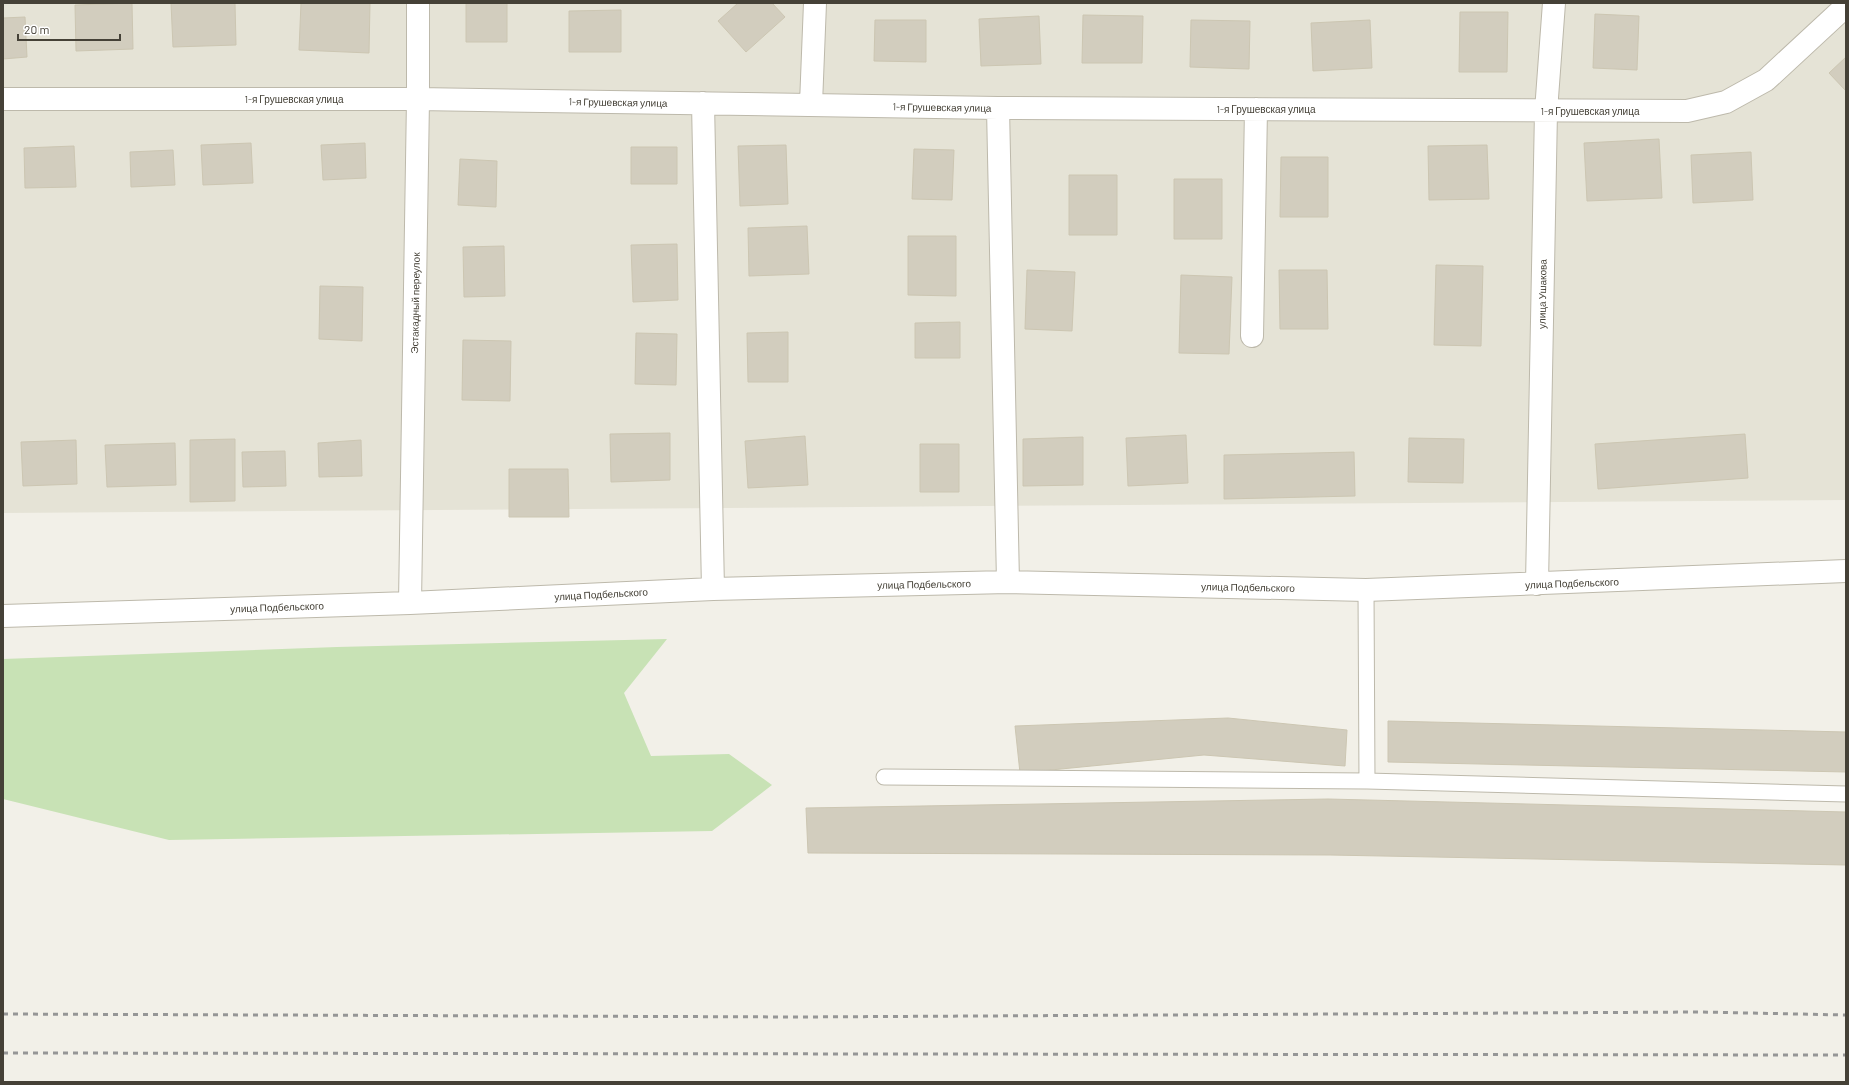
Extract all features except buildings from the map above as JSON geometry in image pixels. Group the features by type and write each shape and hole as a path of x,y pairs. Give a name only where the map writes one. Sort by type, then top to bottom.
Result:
{"street":[{"name":"Эстакадный переулок","path":"410,603 418,100 418,3"},
{"path":"811,104 815,3"},
{"name":"улица Ушакова","path":"1537,584 1546,111 1554,3"},
{"name":"1-я Грушевская улица","path":"3,99 418,100 811,104 998,108 1687,111 1726,102 1766,80 1846,6"},
{"path":"704,104 713,589"},
{"path":"998,108 1008,582"},
{"path":"1252,336 1256,109"},
{"name":"улица Подбельского","path":"3,616 410,603 713,589 1008,582 1366,590 1846,571"}],"lane":[{"path":"1366,590 1367,781"},
{"path":"884,777 1367,781 1846,794"}],"shaded area":[{"path":"3,3 1846,3 1846,500 3,513"}],"green space":[{"path":"667,639 624,693 651,756 729,754 772,785 712,831 169,840 3,799 3,659 337,647"}],"railway":[{"path":"3,1014 798,1017 1700,1012 1846,1015"},
{"path":"3,1053 1846,1055"}]}
